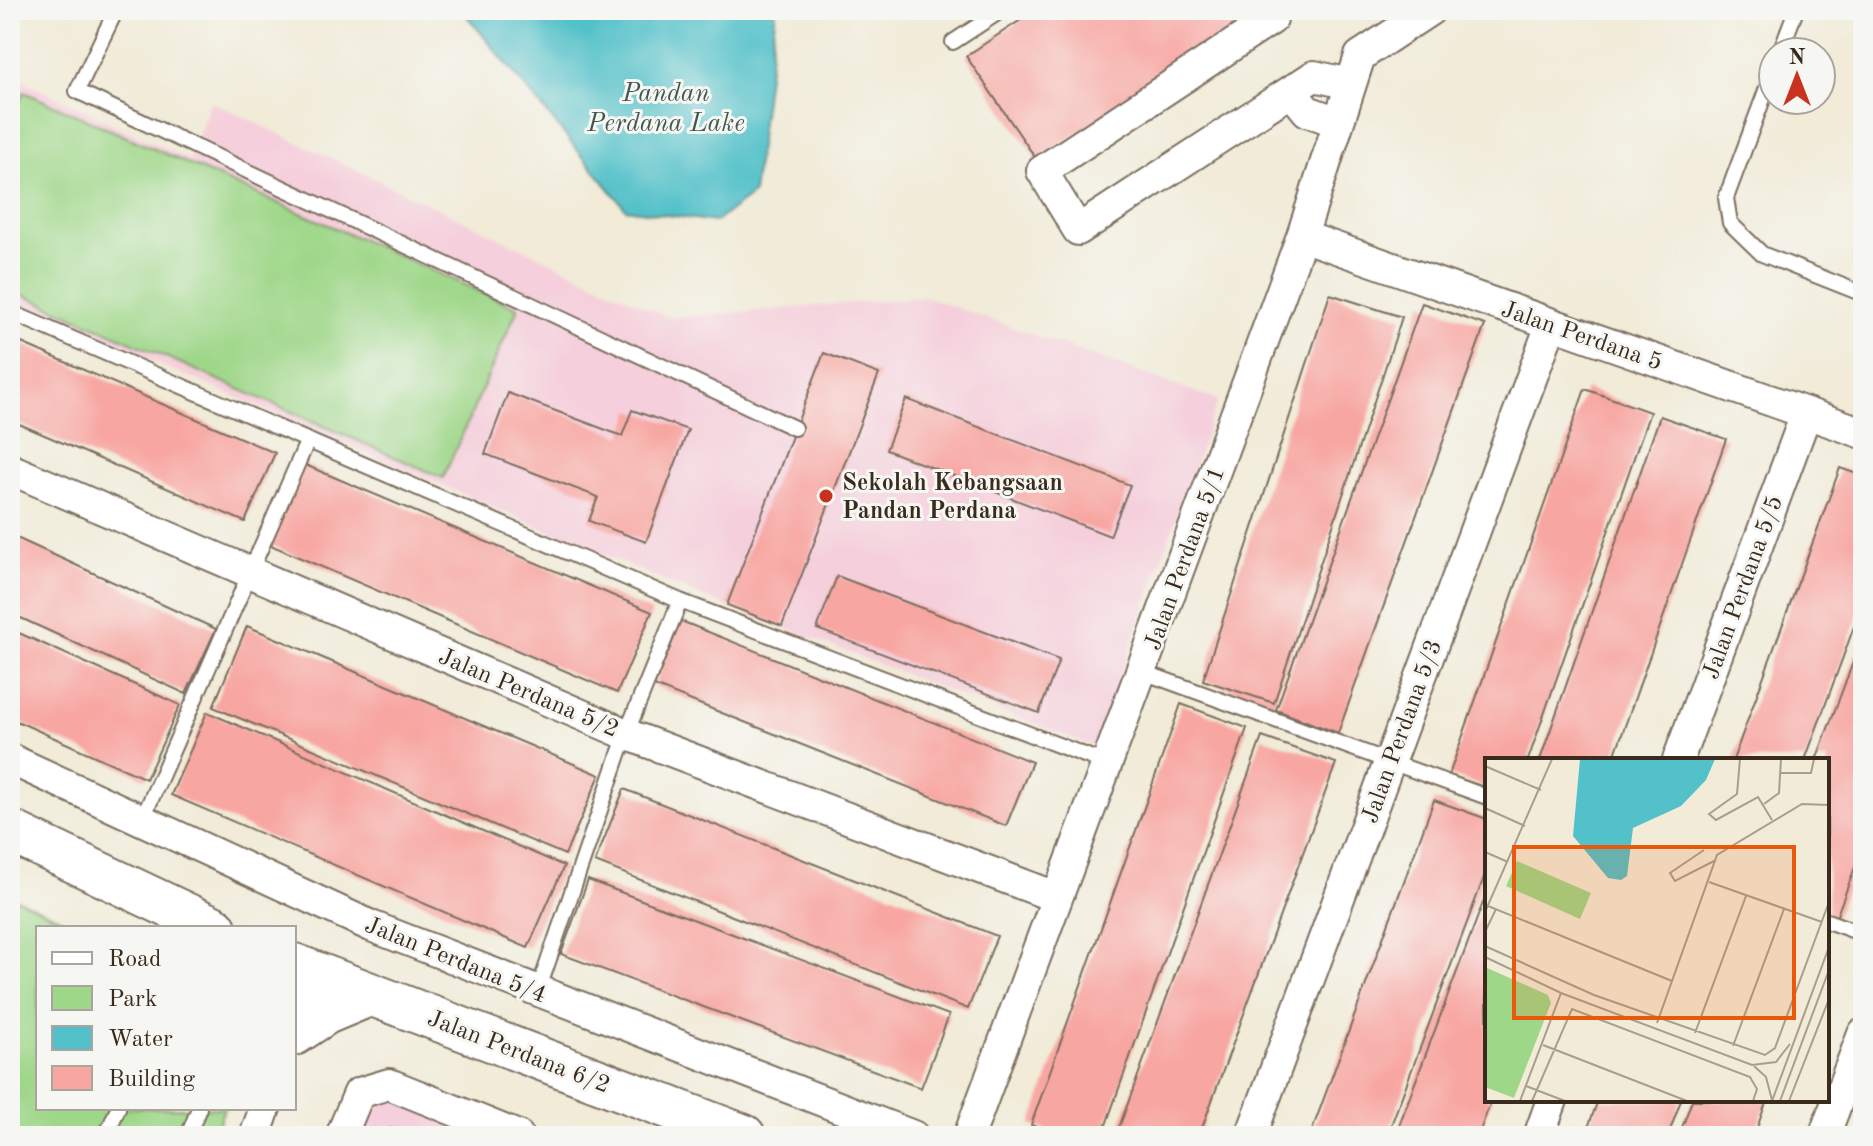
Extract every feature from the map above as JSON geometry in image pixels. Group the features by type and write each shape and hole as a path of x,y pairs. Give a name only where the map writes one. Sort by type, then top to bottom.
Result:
{"street":[{"name":"Jalan Perdana 5/1","path":"969,1136 1302,236 1360,56 1430,10"},
{"path":"1269,14 1042,171 1078,230 1314,76 1351,84"},
{"path":"1291,91 1307,111 1338,122"},
{"name":"Jalan Perdana 5","path":"1302,236 1863,433"},
{"name":"Jalan Perdana 5/3","path":"1251,1136 1551,325"},
{"name":"Jalan Perdana 5/5","path":"1679,758 1806,414"},
{"name":"Jalan Perdana 5/2","path":"10,469 626,734 1056,897"},
{"name":"Jalan Perdana 5/4","path":"10,759 371,926 913,1136"},
{"path":"10,831 211,926"},
{"path":"296,1011 303,969"},
{"name":"Jalan Perdana 6/2","path":"303,969 744,1136"},
{"path":"296,1033 326,1013 369,995"},
{"path":"1824,1136 1863,1034"},
{"path":"341,1136 359,1093 389,1084 518,1136"},
{"path":"1539,1136 1551,1102"},
{"path":"255,1136 264,1110"}],"lane":[{"path":"116,10 77,91 794,428"},
{"path":"953,42 1002,10"},
{"path":"1786,36 1796,10"},
{"path":"1757,115 1726,198 1730,223 1762,254 1863,294"},
{"path":"10,312 680,601 1108,764"},
{"path":"142,820 307,442"},
{"path":"538,992 626,734 680,601"},
{"path":"1143,672 1485,796"},
{"path":"1829,922 1863,934"},
{"path":"106,1136 117,1110"},
{"path":"188,1136 198,1110"}],"shaded area":[{"name":"Sekolah Kebangsaan Pandan Perdana","path":"20,80 190,160 210,101 670,318 926,297 1218,400 1095,747 691,592 10,300 10,101"},
{"path":"389,1098 485,1136 354,1136 368,1102"}],"green space":[{"path":"24,92 518,308 443,478 10,289 10,123"},
{"path":"10,896 78,926 36,926 36,1110 223,1110 214,1136 10,1136"}],"water":[{"name":"Pandan Perdana Lake","path":"462,10 776,10 753,194 715,222 626,209"}],"building":[{"path":"1036,10 1250,10 1254,17 1037,160 966,56"},
{"path":"1330,294 1402,317 1274,703 1203,680"},
{"path":"1422,303 1485,325 1338,733 1276,710"},
{"path":"10,338 275,453 245,522 10,420"},
{"path":"824,353 879,374 782,626 727,605"},
{"path":"1585,389 1650,412 1529,758 1485,758 1485,787 1449,775"},
{"path":"508,393 622,436 632,410 688,430 646,542 589,521 598,497 485,454"},
{"path":"906,399 1130,485 1110,536 886,450"},
{"path":"1660,416 1726,439 1614,758 1541,758"},
{"path":"303,464 652,612 617,693 268,544"},
{"path":"1840,468 1863,476 1863,601 1806,758 1734,758"},
{"path":"10,535 216,629 186,694 10,613"},
{"path":"837,576 1059,660 1039,713 817,629"},
{"path":"681,621 1032,762 1006,826 654,686"},
{"path":"247,626 600,775 565,855 213,707"},
{"path":"10,629 180,705 146,779 10,718"},
{"path":"1863,636 1863,846 1834,923 1829,921 1829,758 1817,758"},
{"path":"1181,704 1247,728 1102,1136 1063,1136 1031,1125"},
{"path":"207,712 564,866 528,948 171,795"},
{"path":"1262,737 1336,763 1199,1136 1116,1136"},
{"path":"624,789 997,936 968,1009 595,862"},
{"path":"1434,800 1485,818 1485,874 1387,1136 1310,1136"},
{"path":"588,880 949,1015 921,1088 561,954"},
{"path":"1485,897 1485,1102 1491,1102 1478,1136 1395,1136"},
{"path":"1597,1102 1680,1102 1668,1136 1585,1136"},
{"path":"1691,1102 1766,1102 1754,1136 1679,1136"},
{"path":"391,1128 411,1136 367,1136 367,1135"}],"place":[{"name":"Sekolah Kebangsaan Pandan Perdana","path":"826,496"}]}
